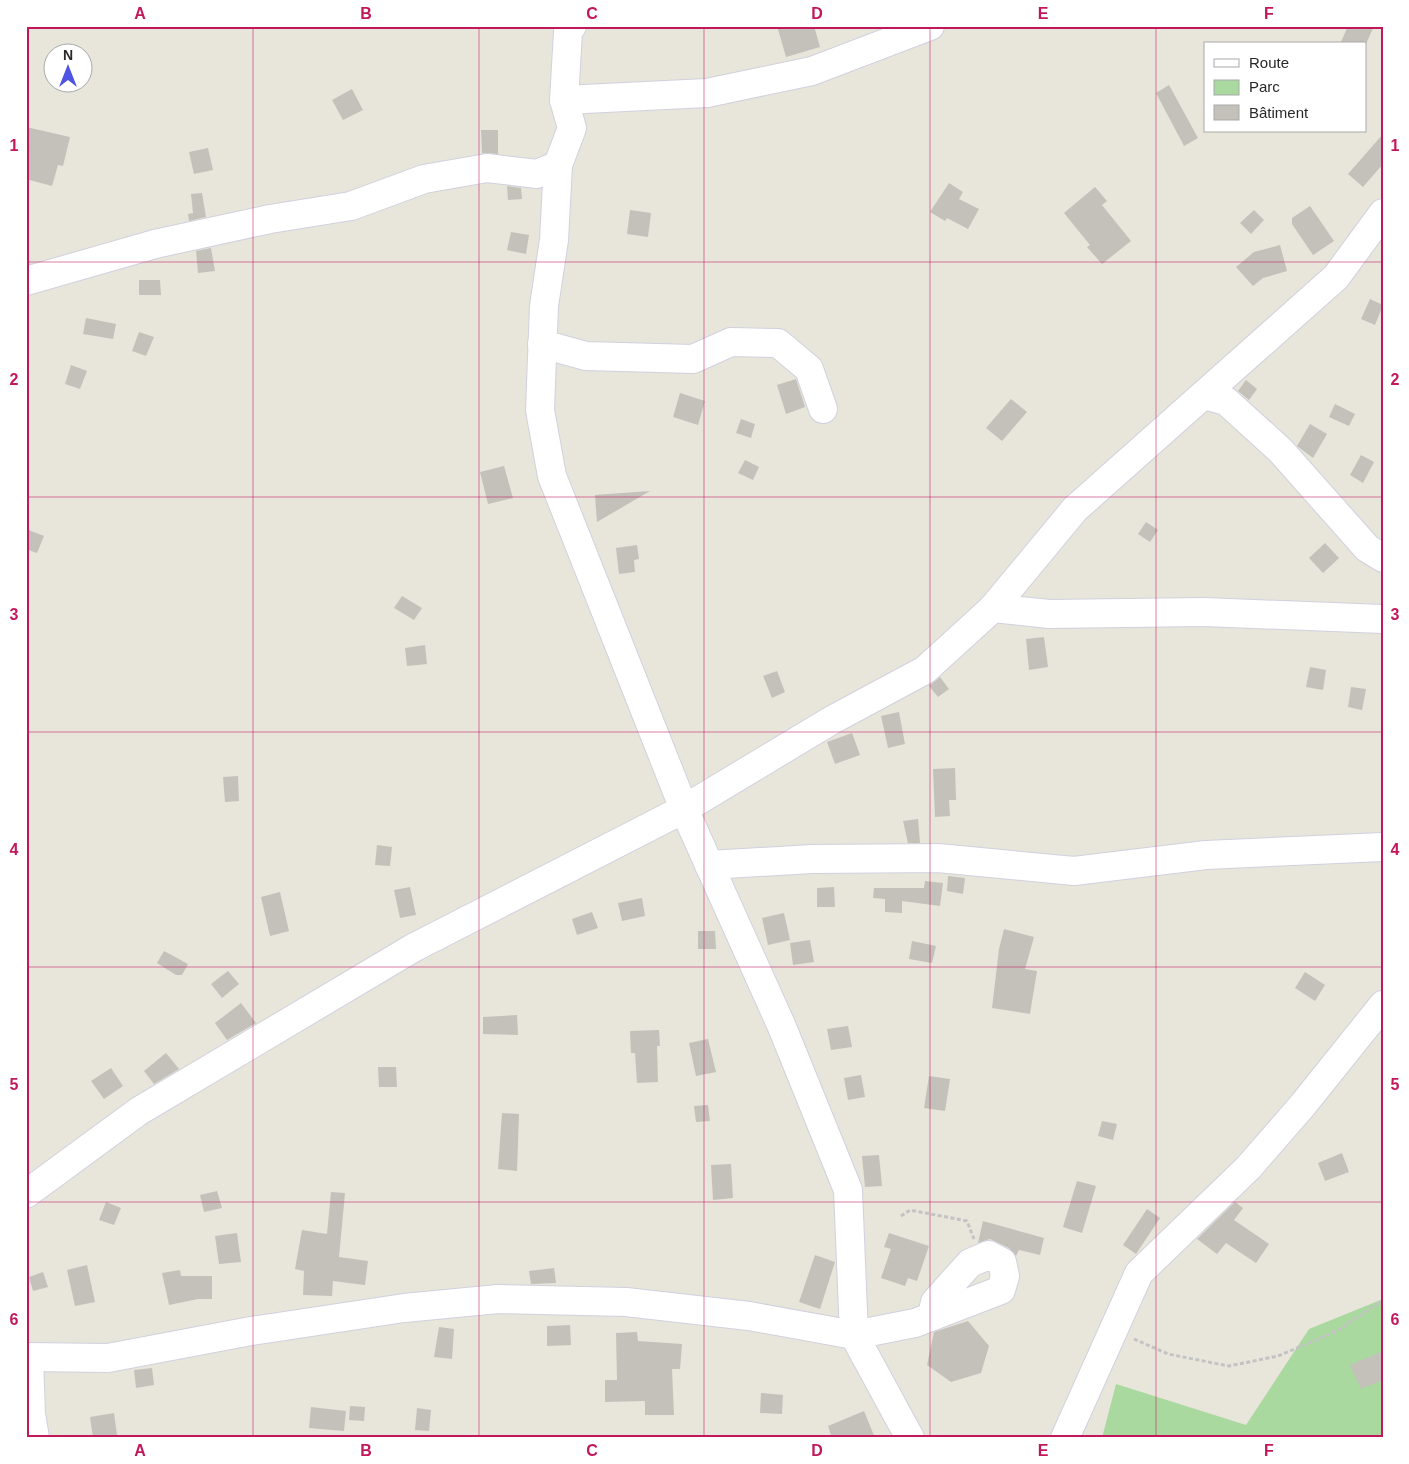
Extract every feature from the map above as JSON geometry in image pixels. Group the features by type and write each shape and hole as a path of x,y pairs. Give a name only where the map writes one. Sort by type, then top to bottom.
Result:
{"street":[{"path":"572,26 568,32 564,100 572,128 558,164 554,240 544,306 542,344 540,410 552,476 684,809 782,1027 848,1190 854,1335 910,1438"},
{"path":"564,100 707,93 812,71 930,26"},
{"path":"26,281 155,244 270,219 351,206 424,179 487,168 537,174 558,164"},
{"path":"26,1194 139,1111 413,948 684,809 832,720 925,670 993,608 1075,509 1336,277 1383,214"},
{"path":"542,344 586,356 692,359 731,342 778,343 809,369 823,409"},
{"path":"1204,395 1226,401 1287,458 1367,548 1383,558"},
{"path":"993,608 1049,614 1204,612 1383,619"},
{"path":"709,865 812,859 938,858 1074,871 1206,855 1383,847"},
{"path":"1065,1438 1139,1273 1248,1168 1302,1106 1383,1005"},
{"path":"35,1438 31,1414 28,1358 108,1358 251,1331 404,1308 498,1298 626,1302 749,1316 854,1335 916,1323 1002,1290 1005,1276 1002,1262 989,1255 970,1263 935,1302 932,1316"}],"path":[{"path":"901,1216 910,1210 967,1221 981,1259"},
{"path":"1112,1330 1168,1354 1228,1366 1278,1356 1303,1346 1335,1332 1383,1300"}],"green space":[{"path":"1383,1299 1383,1438 1102,1438 1116,1384 1246,1425 1309,1329"}],"building":[{"path":"777,26 814,26 820,47 786,57"},
{"path":"1348,26 1374,26 1366,44 1366,42 1341,42"},
{"path":"1169,85 1198,138 1184,146 1156,93"},
{"path":"352,89 363,110 343,120 332,100"},
{"path":"26,127 70,137 63,166 58,165 52,186 26,179"},
{"path":"481,130 498,130 498,154 482,153"},
{"path":"1383,134 1383,164 1363,187 1348,174"},
{"path":"208,148 213,170 194,174 189,152"},
{"path":"949,183 963,192 959,199 979,209 968,229 947,218 945,221 930,212"},
{"path":"507,186 521,188 522,199 508,200"},
{"path":"1095,187 1107,201 1102,205 1131,241 1102,264 1087,247 1090,245 1064,213"},
{"path":"202,193 206,217 189,221 188,214 193,213 191,194"},
{"path":"1310,206 1334,241 1313,255 1292,224 1292,218"},
{"path":"630,210 651,213 648,237 627,234"},
{"path":"1254,210 1264,220 1251,234 1240,223"},
{"path":"511,232 529,235 526,254 507,250"},
{"path":"1280,245 1287,271 1263,278 1253,286 1236,267 1254,252"},
{"path":"211,248 215,271 198,273 196,251"},
{"path":"139,280 160,280 161,295 139,295"},
{"path":"1370,299 1383,305 1375,325 1361,319"},
{"path":"86,318 116,324 113,339 83,334"},
{"path":"139,332 154,337 146,356 132,351"},
{"path":"71,365 87,371 80,389 65,384"},
{"path":"796,379 805,407 786,414 777,385"},
{"path":"1246,380 1257,389 1249,400 1238,391"},
{"path":"680,393 705,401 698,425 673,417"},
{"path":"1011,399 1027,412 1002,441 986,428"},
{"path":"1335,404 1355,414 1349,426 1329,417"},
{"path":"741,419 755,424 751,438 736,433"},
{"path":"1310,424 1327,434 1313,458 1297,446"},
{"path":"1361,455 1374,462 1363,483 1350,475"},
{"path":"745,460 759,467 753,480 738,473"},
{"path":"504,466 513,498 488,504 480,472"},
{"path":"650,491 597,522 595,495"},
{"path":"1146,522 1158,530 1150,542 1138,534"},
{"path":"26,529 44,536 37,553 26,549"},
{"path":"1325,543 1339,558 1323,573 1309,558"},
{"path":"637,545 639,559 634,560 635,572 619,574 616,548"},
{"path":"402,596 422,608 414,620 394,608"},
{"path":"1044,637 1048,667 1029,670 1026,639"},
{"path":"425,645 427,664 407,666 405,648"},
{"path":"1310,667 1326,670 1323,690 1306,687"},
{"path":"777,671 785,692 772,698 763,676"},
{"path":"940,677 949,689 938,697 929,686"},
{"path":"1351,687 1366,689 1362,710 1348,707"},
{"path":"899,712 905,744 888,748 881,716"},
{"path":"852,733 860,755 835,764 827,742"},
{"path":"955,768 956,800 949,800 950,816 935,817 933,769"},
{"path":"238,776 239,801 225,802 223,777"},
{"path":"918,819 920,843 908,843 903,821"},
{"path":"377,845 392,847 390,866 375,865"},
{"path":"948,876 965,878 963,894 947,891"},
{"path":"925,881 943,883 940,906 902,901 902,913 885,912 885,899 873,898 874,888 924,888"},
{"path":"410,887 416,915 400,918 394,890"},
{"path":"834,887 835,907 817,907 817,888"},
{"path":"280,892 289,931 270,936 261,897"},
{"path":"642,898 645,916 622,921 618,903"},
{"path":"592,912 598,928 577,935 572,919"},
{"path":"784,913 790,940 768,945 762,918"},
{"path":"1004,929 1034,937 1025,969 1037,971 1030,1014 992,1008 999,949"},
{"path":"698,931 715,931 716,949 698,949"},
{"path":"810,940 814,962 793,965 790,943"},
{"path":"912,941 936,946 932,963 909,959"},
{"path":"164,951 188,964 182,975 176,975 157,963"},
{"path":"228,971 239,984 222,998 211,984"},
{"path":"1305,972 1325,985 1315,1001 1295,988"},
{"path":"241,1003 256,1023 227,1040 215,1023"},
{"path":"517,1015 518,1035 483,1034 483,1017"},
{"path":"848,1026 852,1047 831,1050 827,1029"},
{"path":"659,1030 660,1046 657,1046 658,1082 637,1083 635,1053 631,1053 630,1031"},
{"path":"708,1039 716,1072 696,1076 689,1043"},
{"path":"166,1053 179,1069 154,1084 144,1071"},
{"path":"378,1067 396,1067 397,1087 379,1087"},
{"path":"111,1068 123,1086 104,1099 91,1081"},
{"path":"861,1075 865,1097 848,1100 844,1078"},
{"path":"929,1076 950,1079 945,1111 924,1108"},
{"path":"708,1105 710,1121 696,1122 694,1106"},
{"path":"502,1113 519,1114 517,1171 498,1169"},
{"path":"1102,1121 1117,1124 1113,1140 1098,1136"},
{"path":"1342,1153 1349,1172 1325,1181 1318,1163"},
{"path":"879,1155 882,1186 865,1187 862,1156"},
{"path":"731,1164 733,1198 713,1200 711,1165"},
{"path":"1077,1181 1096,1186 1082,1233 1063,1227"},
{"path":"217,1191 222,1208 204,1212 200,1195"},
{"path":"331,1192 345,1193 339,1257 368,1261 365,1285 333,1281 332,1296 303,1295 304,1271 295,1269 302,1230 327,1234"},
{"path":"106,1202 121,1208 114,1225 99,1220"},
{"path":"1235,1202 1243,1208 1234,1220 1269,1244 1256,1263 1226,1243 1217,1254 1197,1239"},
{"path":"1147,1209 1160,1218 1136,1254 1123,1245"},
{"path":"983,1221 1044,1238 1040,1255 1019,1250 1016,1256 1009,1248 990,1239 978,1243"},
{"path":"237,1233 241,1262 219,1264 215,1236"},
{"path":"889,1233 929,1246 917,1281 908,1278 905,1286 881,1278 891,1249 884,1247"},
{"path":"815,1255 835,1262 820,1309 799,1302"},
{"path":"87,1265 95,1302 75,1306 67,1270"},
{"path":"554,1268 556,1283 531,1284 529,1271"},
{"path":"180,1270 181,1276 212,1276 212,1299 198,1299 169,1305 162,1273"},
{"path":"43,1272 48,1287 33,1291 29,1277"},
{"path":"968,1321 989,1346 981,1373 951,1382 927,1365 934,1332"},
{"path":"570,1325 571,1345 547,1346 547,1326"},
{"path":"439,1327 454,1329 452,1359 434,1357"},
{"path":"637,1332 638,1341 682,1344 680,1369 672,1369 674,1415 645,1415 645,1401 605,1402 605,1380 617,1380 616,1333"},
{"path":"1383,1351 1383,1380 1361,1389 1350,1365"},
{"path":"152,1368 154,1385 136,1388 134,1370"},
{"path":"761,1393 783,1395 782,1414 760,1413"},
{"path":"350,1406 365,1407 364,1421 349,1420"},
{"path":"311,1407 346,1411 344,1431 309,1428"},
{"path":"417,1408 431,1410 429,1431 415,1430"},
{"path":"864,1411 875,1438 832,1438 828,1426"},
{"path":"114,1413 117,1435 93,1438 90,1417"}]}
